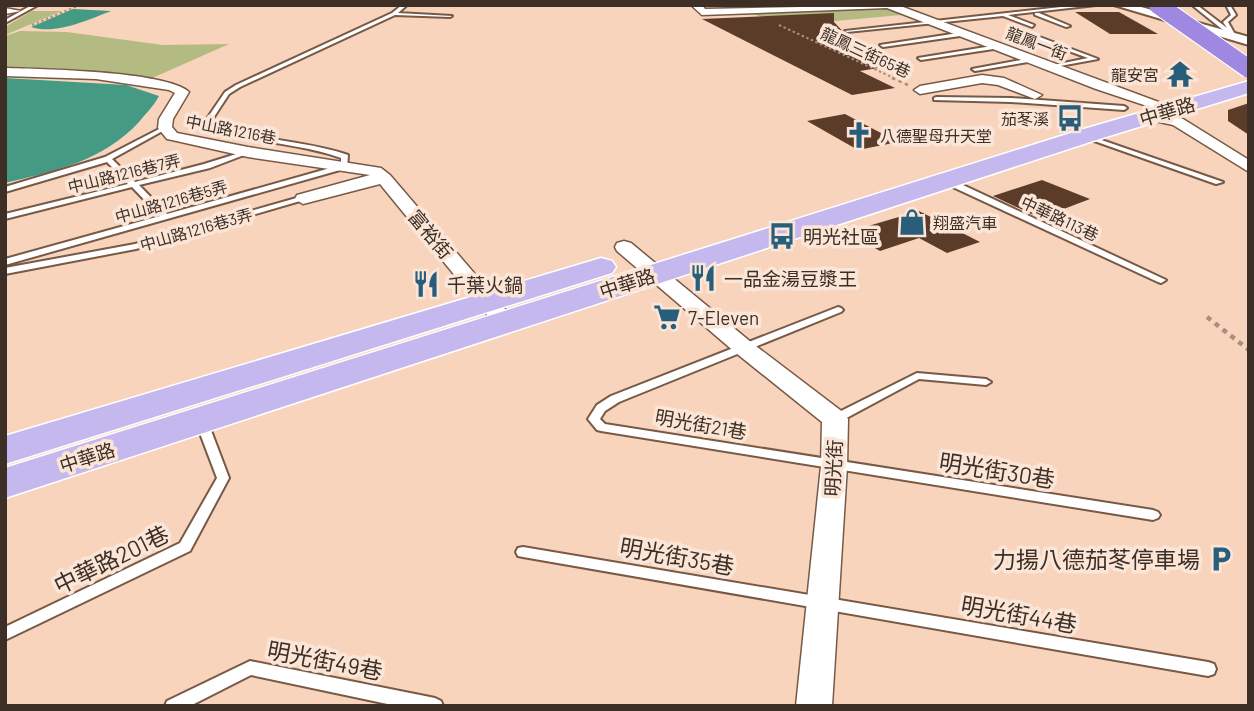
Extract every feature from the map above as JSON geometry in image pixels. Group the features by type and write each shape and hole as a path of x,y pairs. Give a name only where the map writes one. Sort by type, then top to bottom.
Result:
{"highway":[{"path":"1177,5 1249,54"},
{"path":"1159,10 1249,71"}],"main road":[{"name":"中華路","path":"638,259 947,181 1085,136 1249,71"},
{"name":"中華路","path":"5,483 201,420 638,259 1149,109 1249,87"},
{"name":"中華路","path":"5,450 496,312"}],"street":[{"path":"699,9 901,5"},
{"path":"1120,5 1159,10 1242,39"},
{"name":"龍鳳一街","path":"890,6 1051,67 1178,122 1249,167"},
{"name":"中山路1216巷","path":"5,72 96,75 172,87 182,92 166,119 165,128 172,136 248,152 344,166"},
{"path":"919,90 982,79 1000,82 1035,95"},
{"path":"344,166 374,171 384,178"},
{"name":"中山路1216巷3弄","path":"303,199 384,178"},
{"name":"富裕街","path":"384,178 496,312"},
{"name":"明光街","path":"638,259 744,348 835,419 835,466 814,706"}],"lane":[{"path":"5,22 36,5"},
{"path":"344,166 345,157 323,147 226,132 210,125 209,120 227,93 237,86 394,14 405,5"},
{"path":"848,32 1094,5"},
{"path":"1149,5 1159,10"},
{"path":"1194,5 1242,39"},
{"path":"1228,5 1234,15 1225,22 1242,39"},
{"path":"1034,13 1068,26"},
{"path":"394,14 450,16"},
{"path":"1002,15 1032,26"},
{"path":"883,45 965,34"},
{"path":"1027,34 1095,59 1051,67"},
{"path":"921,58 998,47"},
{"path":"975,69 1032,60"},
{"path":"936,99 1010,100 1149,109"},
{"path":"5,190 108,159 165,128"},
{"path":"1085,136 1219,182"},
{"name":"中山路1216巷7弄","path":"5,217 207,166 248,152"},
{"path":"108,159 166,218"},
{"name":"中山路1216巷5弄","path":"5,262 344,166"},
{"name":"中華路113巷","path":"947,181 1161,280"},
{"name":"中山路1216巷3弄","path":"5,271 136,246 303,199"},
{"path":"744,348 838,310"},
{"name":"明光街21巷","path":"744,348 615,399 594,415 594,419 601,427 835,466"},
{"path":"835,419 917,376 986,382"},
{"name":"中華路201巷","path":"5,634 185,547 223,478 201,420"},
{"name":"明光街30巷","path":"835,466 1153,515"},
{"name":"明光街35巷","path":"523,552 823,604"},
{"name":"明光街44巷","path":"823,604 1208,669"},
{"name":"明光街49巷","path":"173,706 250,668 435,706"}],"path":[{"path":"30,25 80,5"},
{"name":"龍鳳三街65巷","path":"746,10 919,90"},
{"path":"1207,317 1249,350"}],"green space":[{"path":"890,6 912,14 781,26 745,10"},
{"path":"32,11 62,11 5,35 5,27"},
{"path":"20,31 67,32 163,45 229,44 150,79 5,69 5,36"}],"water":[{"path":"73,9 111,11 61,28 31,27"},
{"path":"5,78 126,85 159,96 139,122 110,146 60,169 5,183"}],"building":[{"path":"1075,12 1119,12 1158,34 1110,34"},
{"path":"834,13 834,22 850,39 909,63 860,71 895,88 852,95 702,19"},
{"path":"1249,103 1249,135 1228,121 1228,110"},
{"name":"八德聖母升天堂","path":"845,114 898,142 858,150 807,121"},
{"path":"1042,180 1090,199 1040,218 993,196"},
{"name":"翔盛汽車","path":"919,211 980,242 947,253 919,238 880,251 848,232"}],"place":[{"name":"龍安宮","path":"1180,74"},
{"name":"茄苳溪","path":"1070,118"},
{"name":"八德聖母升天堂","path":"859,135"},
{"name":"翔盛汽車","path":"912,222"},
{"name":"明光社區","path":"782,236"},
{"name":"一品金湯豆漿王","path":"703,278"},
{"name":"千葉火鍋","path":"426,284"},
{"name":"7-Eleven","path":"667,317"},
{"name":"力揚八德茄苳停車場","path":"1221,559"}]}
